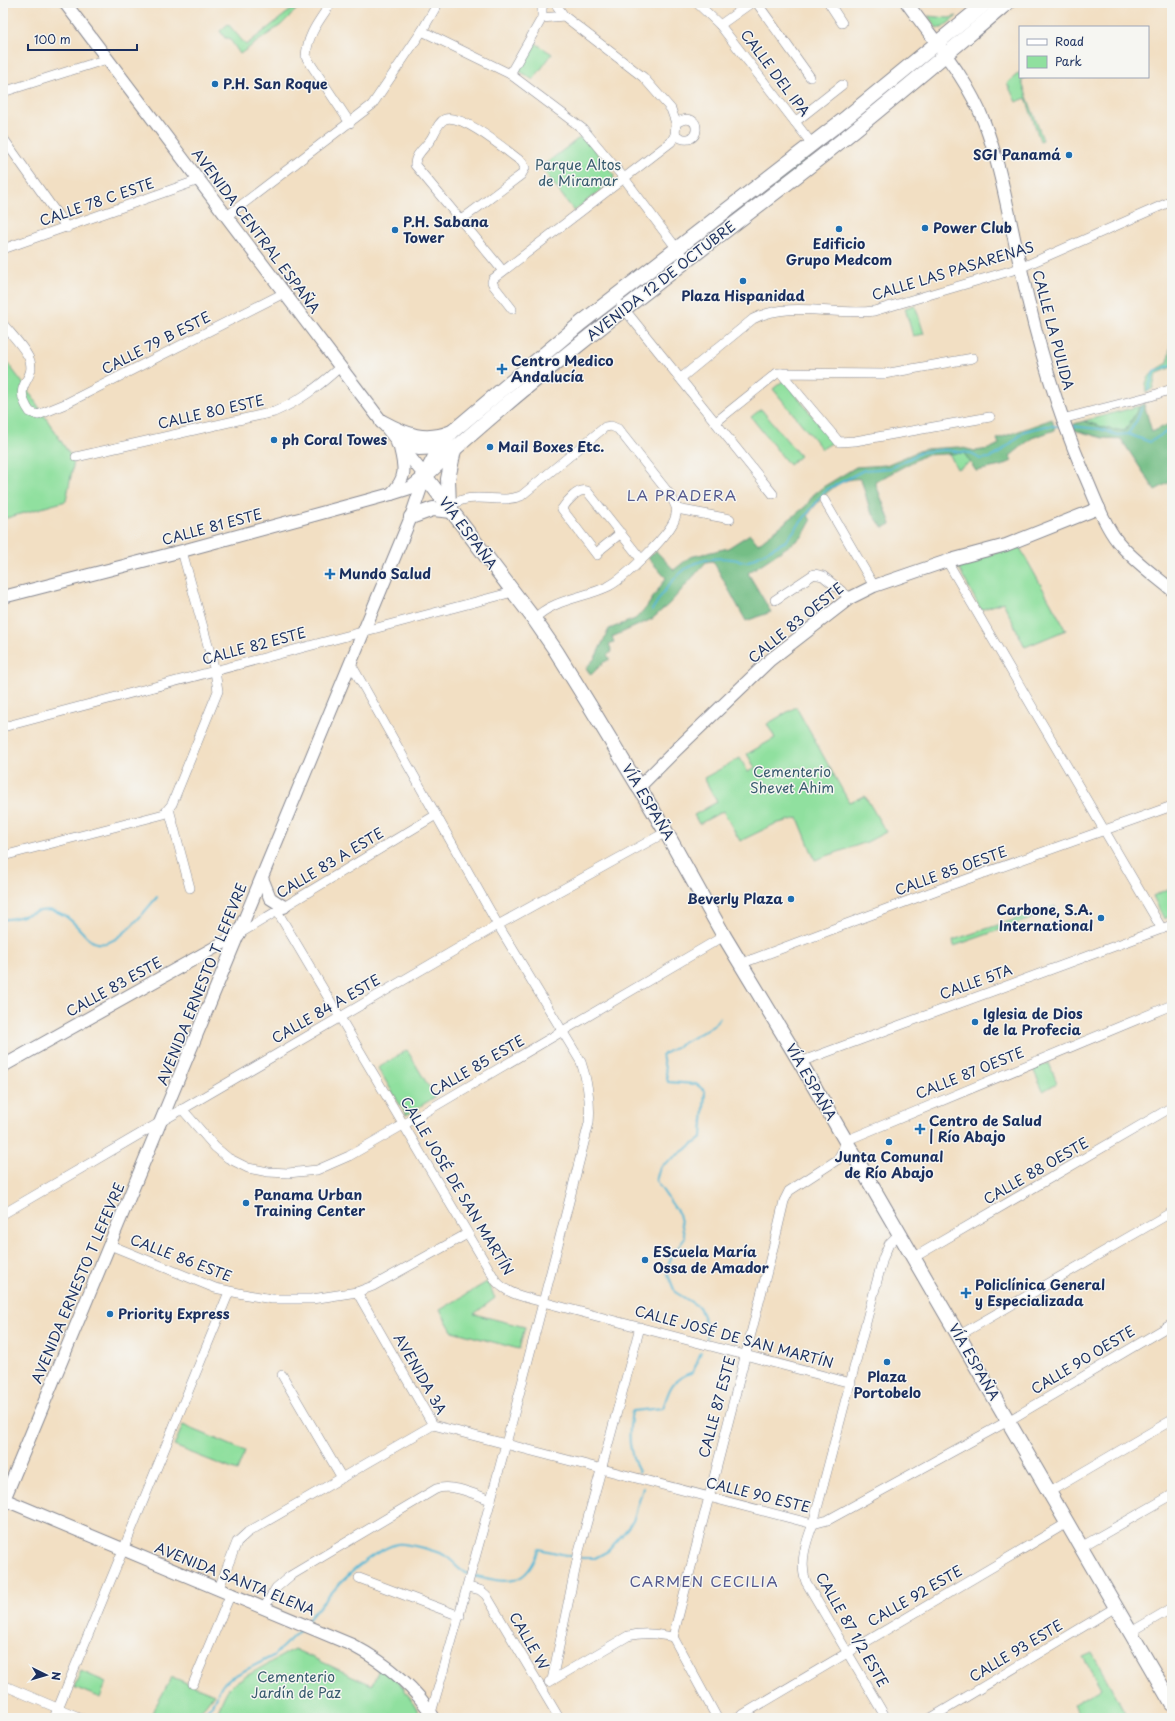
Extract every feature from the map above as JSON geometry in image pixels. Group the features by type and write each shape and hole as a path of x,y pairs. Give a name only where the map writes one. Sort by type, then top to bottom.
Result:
{"main road":[{"name":"AVENIDA CENTRAL ESPAÑA","path":"65,3 340,367 425,476"},
{"name":"CALLE LA PULIDA","path":"907,3 945,55 974,99 984,121 1000,171 1034,328 1062,419 1099,508 1117,541 1132,556 1172,590"},
{"name":"AVENIDA 12 DE OCTUBRE","path":"425,476 440,447 452,432 545,352 720,214 812,144 986,3"},
{"name":"AVENIDA 12 DE OCTUBRE","path":"425,476 624,308 852,132 1007,3"},
{"path":"720,214 734,224"},
{"path":"382,422 398,430 423,437 438,437 452,432"},
{"path":"440,447 418,448 398,443 404,469 398,486 391,494 408,498 412,513 434,509 450,509 448,479 454,450"},
{"name":"VÍA ESPAÑA","path":"425,476 534,619 556,651 666,832 740,964 800,1062 1172,1704"},
{"name":"CALLE 81 ESTE","path":"3,597 182,551 391,494 410,488 425,476"},
{"name":"AVENIDA ERNESTO T LEFEVRE","path":"3,1500 18,1468 351,664 363,631 412,513 425,476"},
{"name":"CALLE 83 OESTE","path":"638,788 770,660 850,598 874,586 947,561 1006,545 1099,508"},
{"path":"262,878 270,898 280,909"},
{"name":"CALLE 83 ESTE","path":"3,1066 239,934"},
{"path":"206,953 218,957 225,969"},
{"path":"3,1482 18,1468"},
{"name":"AVENIDA SANTA ELENA","path":"3,1500 219,1588 352,1645 384,1664 406,1683 432,1716"}],"street":[{"path":"331,3 310,34 306,57 350,123"},
{"path":"227,216 372,105 422,31 438,3"},
{"path":"510,74 542,18 542,7 545,3"},
{"path":"512,309 492,282 503,271 671,142 675,135 676,123 671,109 643,77 564,16 555,3"},
{"name":"CALLE DEL IPA","path":"697,3 720,25 812,144"},
{"path":"720,25 751,3"},
{"path":"757,3 810,77"},
{"path":"829,3 842,23"},
{"path":"542,18 564,16"},
{"path":"422,31 510,74 583,129 624,178 678,248 686,261"},
{"path":"3,92 107,59"},
{"path":"795,122 842,85"},
{"path":"461,220 521,175 525,168 522,162 466,123 455,119 445,119 439,124 415,161 418,168 503,271"},
{"path":"675,135 682,139 689,139 695,135 697,129 694,123 689,119 676,123"},
{"path":"3,138 67,228"},
{"name":"CALLE 78 C ESTE","path":"3,249 67,228 199,180"},
{"name":"CALLE LAS PASARENAS","path":"681,378 753,319 762,314 787,309 856,312 874,311 1020,268 1172,201"},
{"name":"CALLE 79 B ESTE","path":"3,324 30,360 31,370 22,390 23,398 30,412 38,414 72,401 284,293"},
{"path":"614,297 681,378 772,494"},
{"path":"716,422 777,373 884,374 973,358"},
{"name":"CALLE 80 ESTE","path":"76,457 274,412 295,403 340,367"},
{"path":"781,373 839,442 855,441 990,417"},
{"path":"1062,419 1151,396 1172,389"},
{"path":"450,509 458,500 483,497 516,498 521,496 605,427 611,426 618,430 671,496 677,509 675,520 668,531 621,578 608,586 543,610 534,619"},
{"path":"621,533 601,549 596,555 562,509 579,492 587,492 621,533 641,559"},
{"path":"824,500 874,586"},
{"path":"677,509 730,519"},
{"path":"3,856 164,814 168,809 216,697 218,686 216,671 182,551"},
{"path":"947,561 1162,929"},
{"path":"776,600 814,574 823,576 850,598"},
{"name":"CALLE 82 ESTE","path":"3,727 513,592"},
{"path":"351,664 498,925 581,1062 588,1083 590,1112 589,1123 491,1500 432,1716"},
{"name":"CALLE 85 OESTE","path":"740,964 1172,806"},
{"path":"168,809 190,888"},
{"name":"CALLE 83 A ESTE","path":"239,934 436,815"},
{"name":"CALLE 84 A ESTE","path":"3,1214 498,925 666,832"},
{"name":"CALLE JOSÉ DE SAN MARTÍN","path":"280,909 339,1018 467,1234 501,1288 510,1293 543,1302 746,1354 851,1383"},
{"name":"CALLE 5TA","path":"800,1062 1172,925"},
{"name":"CALLE 85 ESTE","path":"182,1110 204,1137 228,1158 248,1168 268,1172 288,1173 318,1170 344,1158 403,1125 564,1032 724,936"},
{"name":"CALLE 87 OESTE","path":"846,1141 1172,1005"},
{"name":"CALLE 88 OESTE","path":"913,1258 1172,1107"},
{"name":"CALLE 87 ESTE","path":"673,1637 784,1201 789,1191 837,1160 846,1141"},
{"path":"958,1336 1172,1212"},
{"name":"CALLE 86 ESTE","path":"110,1245 229,1292 272,1299 312,1299 357,1292 372,1286 467,1234"},
{"name":"CALLE 87 1/2 ESTE","path":"886,1718 804,1577 803,1558 851,1383 883,1258 889,1244 899,1234"},
{"path":"54,1718 122,1549 229,1292"},
{"name":"AVENIDA 3A","path":"357,1292 433,1425 505,1445"},
{"name":"CALLE 90 OESTE","path":"1008,1421 1172,1324"},
{"path":"552,1680 573,1575 640,1327"},
{"path":"282,1375 342,1478"},
{"path":"1049,1492 1172,1420"},
{"name":"CALLE 90 ESTE","path":"505,1445 813,1524 828,1520 1008,1421"},
{"path":"219,1588 237,1542 248,1532 433,1425"},
{"path":"264,1608 276,1588 290,1576 436,1489 453,1489 491,1500"},
{"path":"1081,1547 1172,1495"},
{"name":"CALLE 92 ESTE","path":"737,1718 1067,1523"},
{"path":"360,1578 460,1616"},
{"name":"CALLE W","path":"470,1579 486,1595 559,1718"},
{"path":"193,1684 231,1593"},
{"name":"CALLE 93 ESTE","path":"931,1718 1116,1607"},
{"path":"1131,1632 1172,1608"},
{"path":"540,1687 628,1636 639,1633 651,1633 673,1637 717,1718"},
{"path":"3,1685 81,1718"}],"green space":[{"path":"295,3 303,3 281,25 240,54 229,38 225,38 220,31 228,24 246,45 296,6"},
{"path":"928,16 949,18 957,16 942,28 937,28"},
{"path":"534,42 552,54 533,80 518,70 524,62 522,61"},
{"path":"1019,73 1019,78 1025,78 1021,80 1043,140 1040,141 1026,98 1016,102 1007,83"},
{"name":"Parque Altos de Miramar","path":"583,135 614,175 613,180 574,211 541,167"},
{"path":"808,154 811,158 737,216 730,215"},
{"path":"915,305 924,334 913,336 905,308"},
{"path":"1172,331 1172,367 1156,374 1153,388 1146,393 1146,382 1148,378 1155,371 1168,363"},
{"path":"3,357 25,386 74,461 66,501 3,519"},
{"path":"784,380 833,442 822,449 773,389"},
{"path":"1144,404 1152,432 1171,423 1172,419 1172,481 1155,490 1121,439 1103,438 1074,430 1074,424 1084,421 1108,429 1125,431 1140,406"},
{"path":"1140,406 1125,431 1108,429 1084,421"},
{"path":"761,409 800,456 789,465 751,417"},
{"path":"1052,419 1055,430 1032,438 1010,456 1012,461 1001,466 976,471 964,453 925,455 875,482 891,524 883,528 870,510 861,479 845,481 837,485 818,502 808,515 811,521 802,537 748,573 771,612 746,621 713,561 706,562 670,603 652,619 612,637 614,642 609,644 612,652 607,655 610,659 604,662 591,675 586,668 595,658 609,629 635,619 646,608 666,578 648,558 656,551 674,570 690,557 728,548 750,534 758,544 806,506 813,495 823,487 856,467 886,465 924,449 959,447 975,451 989,449 999,444 997,439"},
{"path":"949,453 964,453 971,462 957,469"},
{"path":"1019,546 1066,630 1025,647 1003,602 981,610 958,567 958,564"},
{"name":"Cementerio Shevet Ahim","path":"796,707 849,802 865,796 886,832 867,842 815,860 798,818 775,824 740,841 723,811 699,824 694,815 717,802 704,778 740,758 748,772 755,768 747,754 775,738 767,724"},
{"path":"1171,887 1172,915 1164,919 1153,896"},
{"path":"1055,906 1056,910 954,946 953,940"},
{"path":"407,1050 435,1097 406,1115 378,1068"},
{"path":"1049,1063 1057,1083 1043,1091 1033,1069"},
{"path":"487,1282 495,1298 474,1314 525,1327 519,1349 452,1331 440,1310"},
{"path":"183,1425 245,1451 237,1471 174,1446"},
{"name":"Cementerio Jardín de Paz","path":"294,1649 372,1685 380,1667 403,1687 422,1718 213,1718 227,1691 234,1683"},
{"path":"1092,1653 1128,1718 1080,1718 1073,1705 1101,1688 1083,1657"},
{"path":"81,1671 106,1682 100,1698 74,1687"},
{"path":"172,1677 214,1694 204,1707 191,1717 149,1718"}],"waterway":[{"path":"1148,390 1154,372 1172,365"},
{"path":"1128,434 1137,420 1142,407"},
{"path":"652,610 670,583 690,566 715,558 747,562 786,541 826,490 864,470 891,468 922,452 945,450 970,453 980,459 989,458 998,454 1025,431 1046,426 1061,426"},
{"path":"1069,426 1100,429 1117,435 1128,434 1150,442 1172,428"},
{"path":"3,919 16,918 34,912 47,910 54,911 68,918 87,937 96,943 105,943 115,939 125,932 157,897"},
{"path":"707,1338 708,1328 699,1307 675,1292 666,1270 672,1256 685,1238 679,1214 656,1181 660,1167 702,1138 705,1091 696,1084 668,1082 662,1055 713,1026 720,1017"},
{"path":"639,1472 635,1464 630,1442 632,1411 663,1408 672,1385 680,1378 693,1372 701,1352"},
{"path":"581,1558 595,1558 608,1551 633,1521 643,1488"},
{"path":"307,1621 347,1576 371,1557 384,1549 397,1544 413,1546 440,1553 468,1574"},
{"path":"472,1575 495,1580 514,1580 521,1577 528,1571 534,1562 539,1549 575,1557"},
{"path":"197,1718 211,1706 222,1685 230,1678 273,1656 302,1628"}],"place":[{"name":"P.H. San Roque","path":"215,84"},
{"name":"SGI Panamá","path":"1069,155"},
{"name":"Power Club","path":"925,228"},
{"name":"Edificio Grupo Medcom","path":"839,229"},
{"name":"P.H. Sabana Tower","path":"395,230"},
{"name":"Plaza Hispanidad","path":"743,281"},
{"name":"Centro Medico Andalucía","path":"502,369"},
{"name":"ph Coral Towes","path":"274,440"},
{"name":"Mail Boxes Etc.","path":"490,447"},
{"name":"Mundo Salud","path":"330,574"},
{"name":"Beverly Plaza","path":"791,899"},
{"name":"Carbone, S.A. International","path":"1101,918"},
{"name":"Iglesia de Dios de la Profecia","path":"975,1022"},
{"name":"Centro de Salud | Río Abajo","path":"920,1129"},
{"name":"Junta Comunal de Río Abajo","path":"889,1142"},
{"name":"Panama Urban Training Center","path":"246,1203"},
{"name":"EScuela María Ossa de Amador","path":"645,1260"},
{"name":"Policlínica General y Especializada","path":"966,1293"},
{"name":"Priority Express","path":"110,1314"},
{"name":"Plaza Portobelo","path":"887,1362"}],"district":[{"name":"LA PRADERA","path":"682,496"},
{"name":"CARMEN CECILIA","path":"704,1582"}]}
